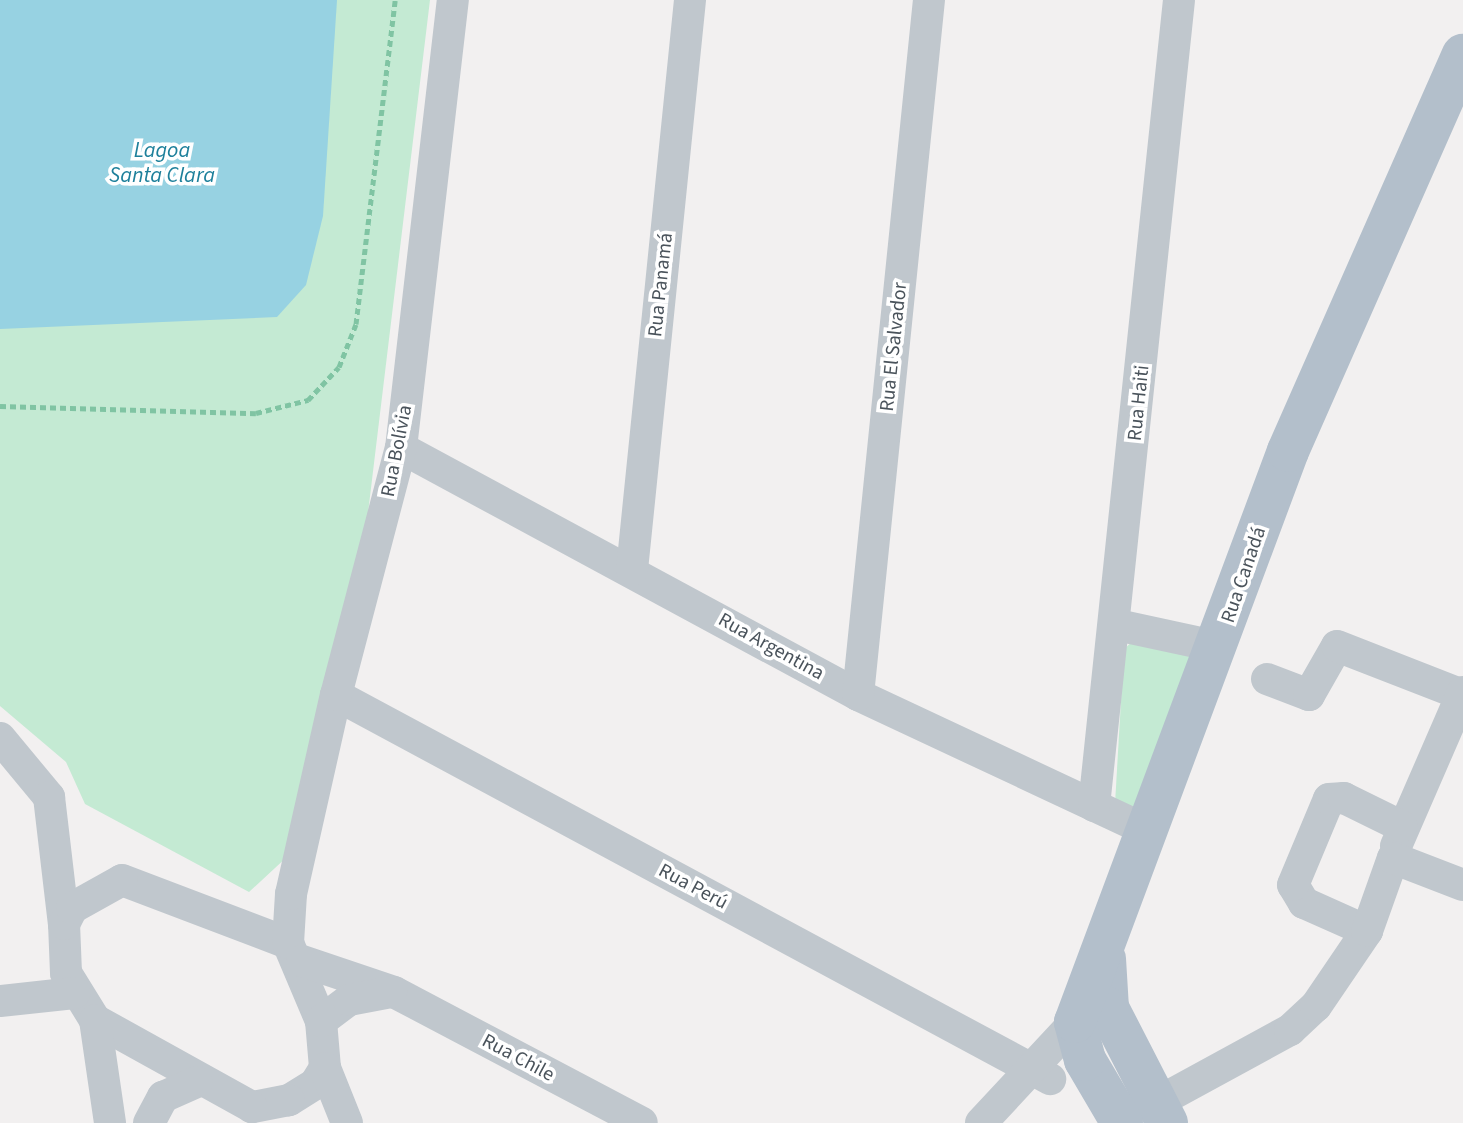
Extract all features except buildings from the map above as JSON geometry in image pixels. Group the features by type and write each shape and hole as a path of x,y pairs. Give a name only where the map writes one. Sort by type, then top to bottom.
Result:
{"main road":[{"name":"Rua Canadá","path":"1075,1022 1105,953 1288,451 1463,55"},
{"path":"1105,953 1108,1008 1138,1112"},
{"path":"1075,1022 1138,1112"}],"street":[{"name":"Rua Bolívia","path":"295,952 291,894 336,695 401,448 453,0"},
{"name":"Rua Panamá","path":"632,570 690,0"},
{"name":"Rua El Salvador","path":"858,695 929,0"},
{"name":"Rua Haiti","path":"1094,806 1117,625 1179,0"},
{"name":"Rua Argentina","path":"401,448 632,570 858,695 1148,831"},
{"path":"1117,625 1219,647"},
{"path":"1031,1077 1138,1112 1290,1030 1316,1006 1367,931 1401,826 1462,693 1337,646 1309,695 1267,679"},
{"name":"Rua Perú","path":"336,695 1031,1077"},
{"path":"2,741 49,797 75,993 95,1020 244,1111 289,1100 325,1068"},
{"path":"1367,931 1304,903 1293,885 1329,799 1344,798 1401,826"},
{"path":"1393,858 1463,885"},
{"name":"Rua Chile","path":"64,924 72,908 122,880 248,922 295,952 394,992 642,1123"},
{"path":"248,922 291,894"},
{"path":"295,952 321,1021 325,1068 347,1123"},
{"path":"321,1021 349,1000 394,992"},
{"path":"0,1001 75,993"},
{"path":"95,1020 110,1123"},
{"name":"Rua Canadá","path":"981,1123 1031,1077 1075,1022"},
{"path":"149,1123 163,1097 197,1082"}],"path":[{"path":"0,406 256,413 308,400 339,367 356,324 395,0"}],"green space":[{"path":"0,0 430,0 368,513 289,855 249,892 85,804 66,762 0,706"},
{"path":"1133,641 1196,651 1144,815 1115,804 1124,649"}],"water":[{"name":"Lagoa Santa Clara","path":"0,0 337,0 323,216 306,285 277,317 0,329"}]}
